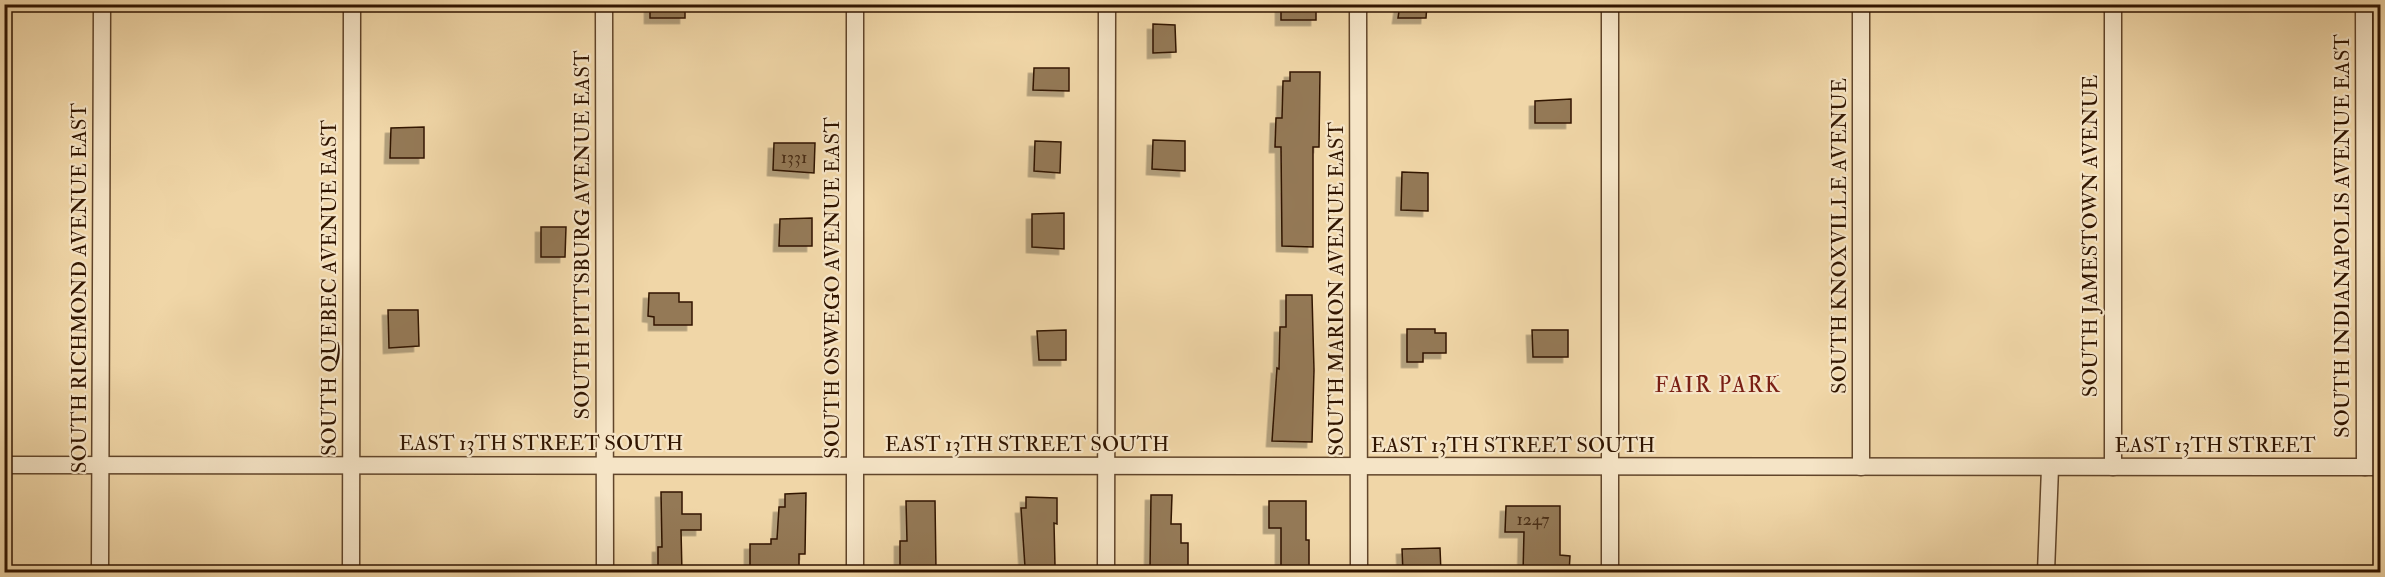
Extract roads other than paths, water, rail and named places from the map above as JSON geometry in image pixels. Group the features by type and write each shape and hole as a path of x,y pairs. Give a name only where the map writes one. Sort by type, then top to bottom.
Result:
{"street":[{"name":"SOUTH RICHMOND AVENUE EAST","path":"100,573 102,4"},
{"name":"SOUTH QUEBEC AVENUE EAST","path":"351,573 352,4"},
{"name":"SOUTH PITTSBURG AVENUE EAST","path":"604,4 605,573"},
{"name":"SOUTH OSWEGO AVENUE EAST","path":"855,4 855,573"},
{"path":"1106,573 1107,4"},
{"name":"SOUTH MARION AVENUE EAST","path":"1358,4 1359,573"},
{"path":"1610,4 1610,573"},
{"name":"SOUTH KNOXVILLE AVENUE","path":"1861,4 1861,466"},
{"name":"SOUTH JAMESTOWN AVENUE","path":"2113,4 2113,467"},
{"name":"SOUTH INDIANAPOLIS AVENUE EAST","path":"2364,4 2373,467"},
{"name":"EAST 13TH STREET SOUTH","path":"4,465 2050,468"},
{"name":"EAST 13TH STREET","path":"2050,468 2373,467"},
{"path":"2046,573 2050,468"}],"district":[{"name":"FAIR PARK","path":"1718,385"}]}
